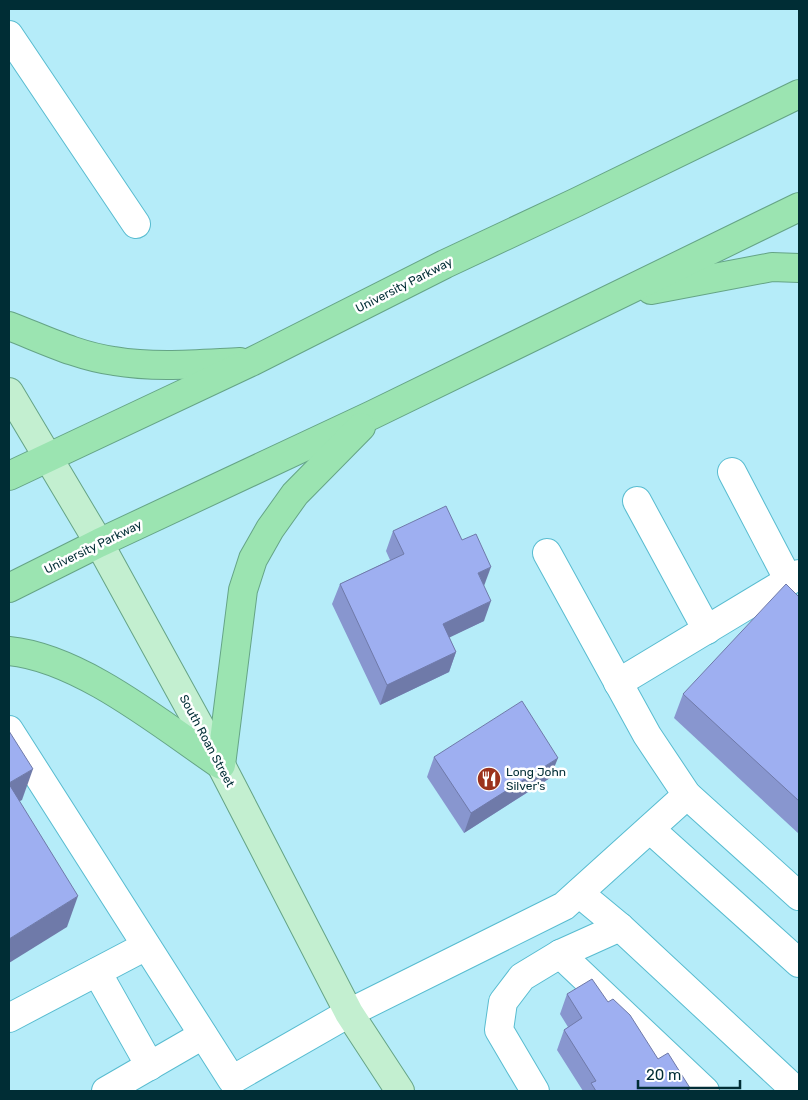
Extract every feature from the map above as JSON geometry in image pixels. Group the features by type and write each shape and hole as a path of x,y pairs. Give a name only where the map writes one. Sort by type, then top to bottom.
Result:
{"highway":[{"name":"University Parkway","path":"9,476 251,362 445,264 799,94"},
{"name":"University Parkway","path":"9,588 99,543 372,415 799,206"},
{"path":"615,297 772,267 799,268"},
{"path":"9,326 80,354 114,362 164,366 251,362"},
{"path":"9,651 55,662 98,682 221,765 234,666 237,626 243,590 253,559 270,529 295,494 372,415"}],"main road":[{"name":"South Roan Street","path":"9,392 99,543 221,765 348,1013 400,1091"}],"lane":[{"path":"9,35 136,224"},
{"path":"618,683 794,578 732,472"},
{"path":"637,501 707,630"},
{"path":"547,553 646,735 688,795 799,896"},
{"path":"9,730 234,1086 348,1013 564,906 688,795"},
{"path":"650,828 799,963"},
{"path":"579,893 620,927 793,1086"},
{"path":"535,1091 499,1030 503,1002 522,977 560,954 620,927"},
{"path":"9,1018 146,946"},
{"path":"560,954 705,1091"},
{"path":"97,972 150,1066"},
{"path":"106,1091 203,1035"}],"building":[{"path":"446,506 462,540 476,534 491,567 478,573 491,601 443,624 456,652 387,685 340,584 404,554 393,531"},
{"path":"786,584 799,597 799,801 683,694"},
{"path":"522,701 558,758 471,813 434,757"},
{"path":"9,731 33,769 9,783"},
{"path":"9,784 78,896 9,939"},
{"path":"592,979 608,1002 613,999 630,1015 658,1059 668,1053 690,1088 686,1091 596,1091 591,1083 596,1081 564,1030 582,1018 567,994"}],"place":[{"name":"Long John Silver's","path":"489,779"}]}
